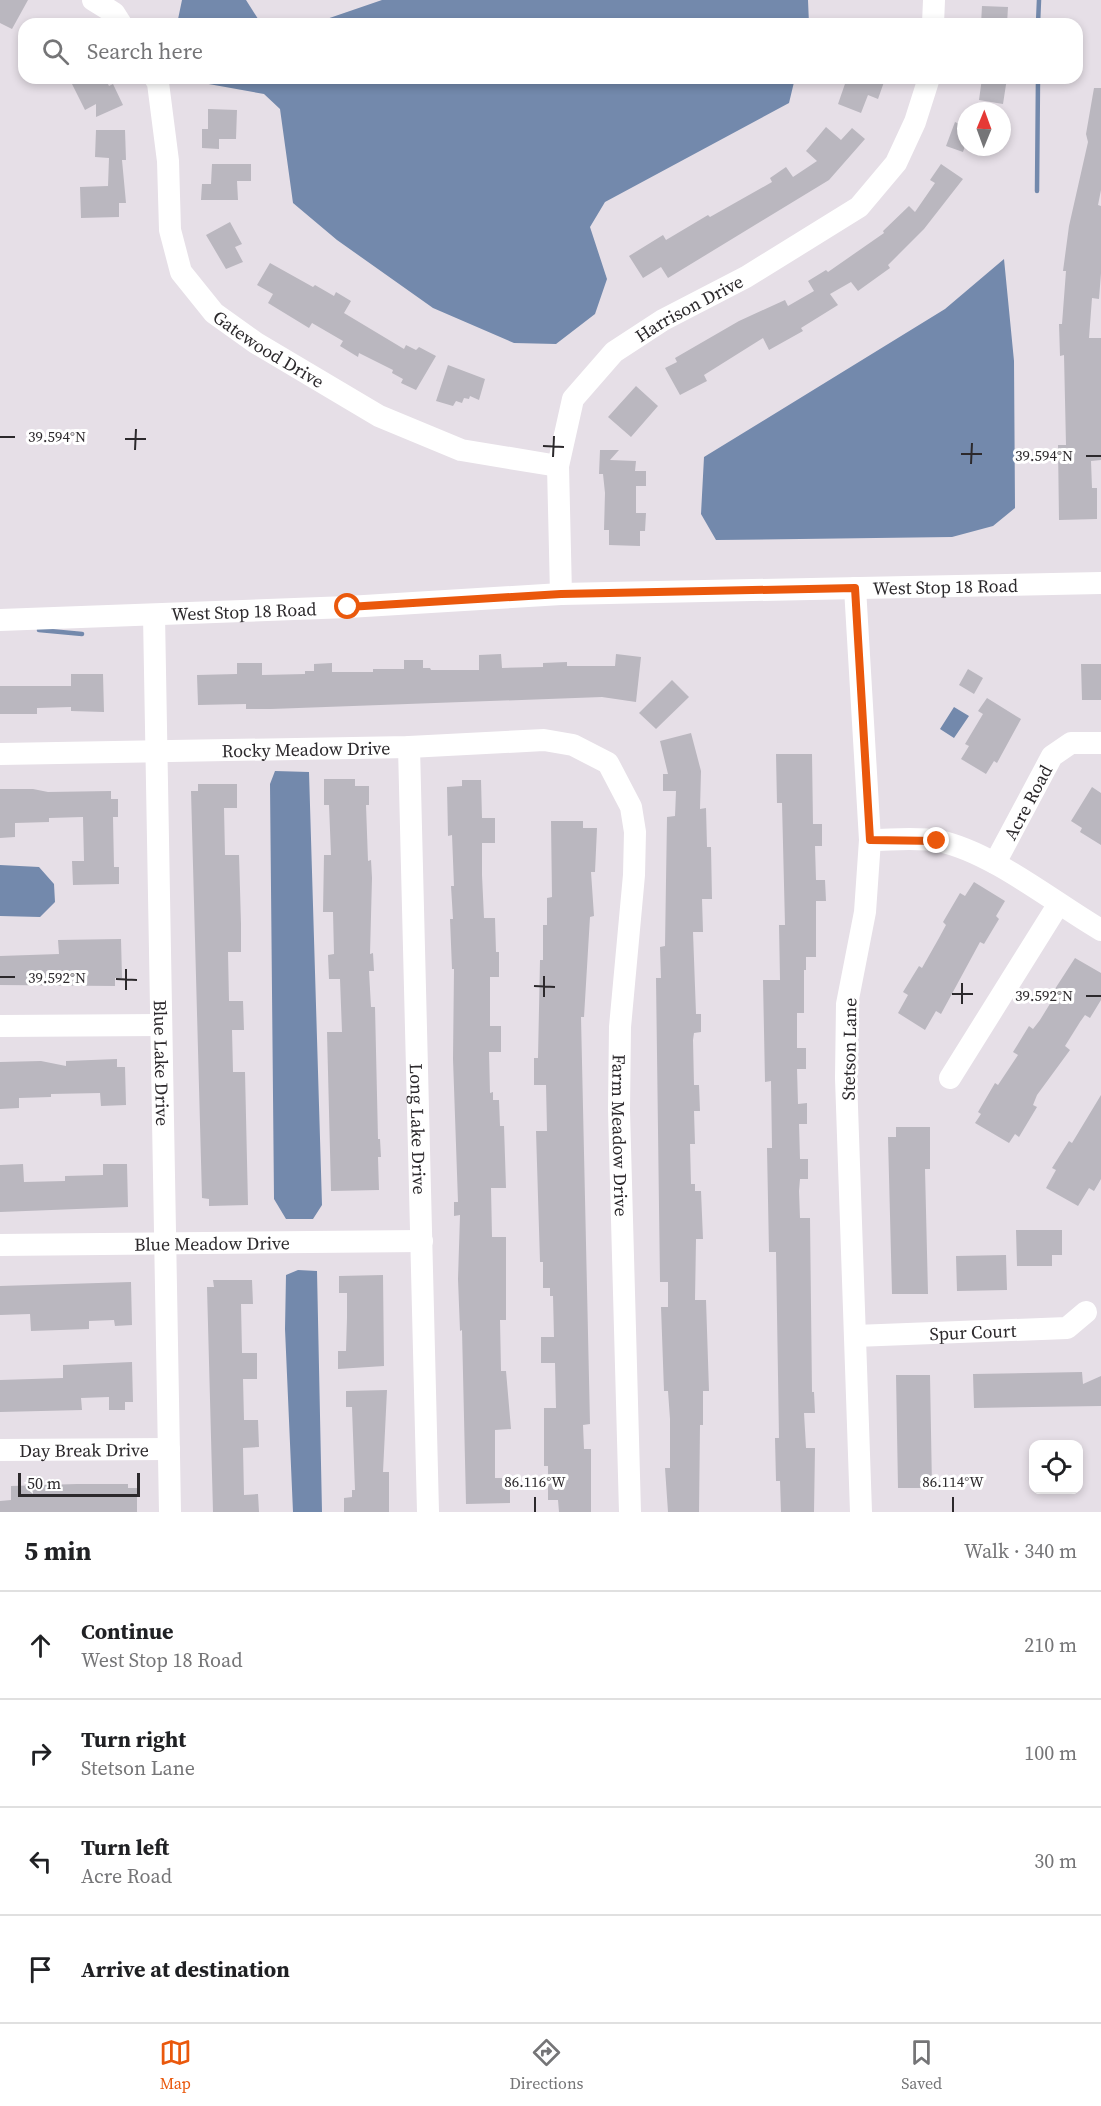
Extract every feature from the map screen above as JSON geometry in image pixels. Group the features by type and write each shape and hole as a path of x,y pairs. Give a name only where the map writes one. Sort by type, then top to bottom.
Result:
{"street":[{"path":"93,0 122,12"},
{"path":"933,18 934,0"},
{"name":"Gatewood Drive","path":"158,84 168,160 170,230 181,272 214,313 256,343 379,416 461,450 558,466"},
{"name":"Harrison Drive","path":"561,594 558,466 573,399 614,352 663,320 746,277 859,207 896,163 915,122 927,84"},
{"name":"West Stop 18 Road","path":"0,620 348,607 561,594 1101,583"},
{"name":"Stetson Lane","path":"855,588 870,840 865,912 847,1004 846,1078 861,1512"},
{"name":"Blue Lake Drive","path":"154,615 170,1512"},
{"name":"Rocky Meadow Drive","path":"0,754 409,747 544,740 573,745 608,763"},
{"name":"Acre Road","path":"995,864 1052,756 1071,743 1101,743"},
{"name":"Long Lake Drive","path":"409,747 428,1512"},
{"name":"Farm Meadow Drive","path":"608,763 632,807 635,832 634,875 620,1027 619,1110 630,1512"},
{"path":"870,840 937,841 959,846 995,864 1101,930"},
{"path":"950,1078 1058,905"},
{"path":"0,1026 161,1025"},
{"name":"Blue Meadow Drive","path":"0,1245 422,1241"},
{"name":"Spur Court","path":"855,1336 1067,1328 1086,1312"},
{"name":"Day Break Drive","path":"0,1450 169,1449"}],"water":[{"path":"182,0 246,0 257,18 178,18"},
{"path":"382,0 808,0 809,18 330,18"},
{"path":"209,84 794,84 789,103 605,202 590,227 607,279 595,314 556,344 514,343 433,308 337,240 293,203 280,109 264,94"},
{"path":"1004,259 1014,361 1015,508 993,526 952,537 716,540 701,514 704,457 945,309"},
{"path":"954,707 969,716 954,738 940,729"},
{"path":"275,771 309,772 322,1205 313,1219 286,1219 274,1199 270,784"},
{"path":"0,865 39,867 54,884 55,902 40,917 0,916"},
{"path":"298,1270 317,1271 322,1512 293,1512 285,1329 286,1275"}],"building":[{"path":"0,0 28,0 12,29 0,23"},
{"path":"982,6 1008,7 1007,18 981,18"},
{"path":"72,84 108,84 109,86 113,84 123,105 96,117 96,104 85,110"},
{"path":"845,84 883,84 878,99 868,95 861,113 838,104"},
{"path":"981,84 1006,84 1003,102 979,100"},
{"path":"1094,88 1101,88 1101,190 1098,205 1101,206 1101,273 1099,299 1092,298 1089,338 1101,338 1101,460 1091,461 1092,488 1097,488 1097,519 1059,520 1058,445 1066,445 1064,355 1060,356 1059,324 1062,324 1066,271 1063,271 1069,226 1088,142 1086,134"},
{"path":"208,109 237,110 236,139 219,139 219,149 202,148 202,129 208,129"},
{"path":"955,122 957,123 957,150 946,146"},
{"path":"826,127 841,140 852,128 865,139 829,180 668,278 661,267 643,278 629,256 663,235 666,240 772,182 770,178 786,167 793,177 817,161 806,151"},
{"path":"96,130 125,130 126,160 122,160 126,203 119,203 119,217 81,218 80,187 108,186 109,158 95,157"},
{"path":"212,164 251,164 251,181 237,181 238,200 201,200 202,184 211,184"},
{"path":"941,164 963,179 924,229 888,265 890,268 858,291 851,282 830,294 838,305 801,328 803,331 769,350 763,338 704,375 707,381 680,395 665,368 677,362 675,358 739,321 785,300 788,306 814,291 808,281 826,270 828,272 884,233 883,231 909,206 915,212 935,183 930,180"},
{"path":"230,222 242,244 235,247 243,262 226,269 206,235"},
{"path":"270,263 313,287 315,285 334,296 336,292 351,301 344,313 404,349 406,345 416,350 419,347 436,356 416,390 401,383 403,379 392,373 393,370 359,353 358,357 340,346 343,341 312,323 309,328 268,303 273,294 257,285"},
{"path":"448,365 485,379 479,400 470,396 469,399 464,398 462,403 456,401 453,406 436,401"},
{"path":"636,386 658,406 631,437 608,417"},
{"path":"600,450 619,450 610,460 636,461 635,471 646,471 646,486 636,486 636,513 646,513 645,531 640,531 640,546 609,545 609,530 604,530 605,493 603,474 599,474"},
{"path":"501,654 502,668 543,667 543,663 567,662 567,666 615,666 616,654 641,657 636,702 602,697 271,709 246,709 246,704 198,705 197,675 237,674 237,663 262,663 262,675 305,674 305,671 314,671 314,664 332,663 332,672 404,669 404,660 423,660 423,668 431,670 479,670 479,655"},
{"path":"1081,664 1101,664 1101,700 1082,700"},
{"path":"968,669 983,678 974,694 959,685"},
{"path":"71,674 103,674 104,712 71,711 71,707 37,708 37,714 0,714 0,686 71,686"},
{"path":"672,680 689,697 656,729 639,713"},
{"path":"987,698 1021,719 997,763 994,761 986,774 961,759 969,746 965,744 983,714 978,711"},
{"path":"691,733 701,771 700,809 706,808 707,847 711,847 712,899 702,899 703,932 693,932 696,1014 701,1014 701,1032 694,1033 693,1040 694,1085 699,1085 700,1111 694,1111 695,1144 690,1144 691,1184 695,1184 695,1191 701,1191 703,1239 696,1239 695,1300 706,1300 709,1391 703,1391 703,1425 700,1425 699,1512 668,1512 665,1468 670,1468 670,1419 668,1391 664,1391 661,1307 668,1307 668,1282 660,1282 656,978 661,978 660,947 665,946 667,817 675,816 676,791 663,791 663,774 668,774 660,741"},
{"path":"776,754 812,754 813,824 822,824 822,846 815,846 816,880 825,880 826,901 816,901 816,957 806,957 804,1013 797,1013 797,1048 806,1048 806,1069 797,1069 798,1104 807,1103 807,1124 799,1124 800,1159 808,1159 808,1179 800,1179 799,1191 800,1218 810,1218 812,1392 814,1392 815,1413 804,1413 806,1448 815,1448 814,1512 781,1512 780,1481 776,1481 775,1438 779,1438 776,1252 769,1252 767,1148 772,1148 771,1081 765,1082 763,980 780,980 779,925 785,925 782,803 777,803"},
{"path":"324,779 355,779 355,786 369,786 369,805 366,805 368,861 371,860 372,878 370,954 373,953 374,971 369,971 371,1007 375,1007 378,1139 380,1139 381,1157 378,1157 379,1190 331,1191 327,1032 342,1032 340,979 329,979 328,955 334,954 333,912 323,912 324,855 331,855 329,805 324,805"},
{"path":"462,780 481,780 482,818 495,818 495,843 482,843 482,875 484,918 495,918 496,952 499,952 499,977 490,977 490,1026 501,1026 501,1052 489,1052 490,1093 493,1092 493,1100 499,1100 500,1126 504,1126 506,1188 491,1188 492,1237 506,1237 506,1320 500,1320 501,1371 506,1371 511,1429 495,1430 495,1478 502,1478 502,1486 510,1486 510,1503 466,1504 462,1330 460,1331 458,1279 460,1215 454,1216 454,1202 458,1202 453,1059 454,969 452,969 450,919 453,919 451,886 454,886 452,835 448,836 447,787 462,786"},
{"path":"198,784 237,784 237,808 224,808 225,855 239,855 241,952 228,952 229,1001 243,1001 244,1030 232,1030 233,1072 245,1072 248,1205 209,1206 209,1199 202,1198 191,791 198,791"},
{"path":"1092,787 1101,793 1101,845 1080,832 1082,828 1071,821"},
{"path":"0,789 33,789 48,792 111,791 111,799 118,799 118,817 113,817 114,867 119,867 119,884 73,885 72,861 84,861 83,817 49,818 49,822 15,823 15,837 0,838"},
{"path":"551,821 583,821 583,828 597,828 595,872 591,872 594,916 590,917 584,1017 581,1017 590,1424 583,1425 584,1449 591,1449 591,1512 559,1512 558,1500 548,1500 548,1466 544,1466 544,1408 556,1408 555,1363 541,1363 541,1337 554,1337 553,1296 550,1296 550,1288 543,1288 543,1262 540,1262 536,1131 547,1131 546,1085 534,1085 534,1058 538,1058 543,925 547,925 547,898 552,897"},
{"path":"974,882 1005,901 996,916 999,919 984,944 980,942 941,1014 936,1011 925,1030 898,1013 908,995 903,992 919,966 922,968 946,925 943,922 960,893 965,896"},
{"path":"121,939 122,978 115,978 115,986 0,985 0,956 59,954 58,940"},
{"path":"1075,958 1101,973 1101,1000 1090,1018 1085,1015 1080,1022 1065,1046 1070,1050 1037,1095 1033,1105 1037,1107 1019,1137 1015,1134 1009,1143 975,1123 981,1114 978,1112 995,1083 998,1085 1018,1055 1013,1052 1029,1026 1033,1029 1040,1020 1056,994 1053,992"},
{"path":"117,1059 117,1067 125,1067 126,1105 101,1106 100,1093 51,1094 51,1097 19,1098 19,1108 0,1109 0,1062 41,1061 66,1066 66,1061"},
{"path":"1101,1095 1101,1179 1094,1191 1089,1188 1078,1206 1046,1188 1056,1170 1052,1168 1069,1141 1072,1143"},
{"path":"896,1127 930,1127 930,1169 925,1169 928,1294 892,1294 888,1137 896,1137"},
{"path":"23,1164 24,1182 65,1181 65,1176 103,1175 103,1164 127,1164 128,1207 0,1212 0,1165"},
{"path":"1016,1230 1062,1230 1062,1255 1052,1255 1052,1266 1017,1266"},
{"path":"1006,1255 1007,1290 957,1291 956,1256"},
{"path":"383,1275 384,1366 338,1369 338,1351 346,1351 347,1318 347,1293 339,1293 339,1276"},
{"path":"213,1280 252,1280 253,1304 241,1304 242,1353 257,1353 257,1379 243,1379 244,1420 258,1420 259,1447 243,1448 244,1495 258,1494 259,1512 213,1512 207,1287 214,1287"},
{"path":"131,1282 132,1325 115,1326 114,1320 89,1321 89,1329 31,1331 30,1314 0,1315 0,1286"},
{"path":"132,1362 133,1402 125,1402 125,1410 109,1410 109,1397 81,1398 82,1410 0,1412 0,1380 63,1378 63,1365"},
{"path":"1082,1372 1083,1384 1101,1376 1101,1406 974,1408 973,1374"},
{"path":"896,1375 930,1375 932,1488 898,1488"},
{"path":"387,1390 383,1472 389,1472 389,1512 344,1512 344,1498 352,1497 352,1490 355,1490 352,1407 346,1407 346,1391"},
{"path":"128,1484 128,1488 137,1488 137,1512 0,1512 0,1501 11,1500 11,1486"}],"waterway":[{"path":"1038,18 1039,0"},
{"path":"1037,191 1038,84"},
{"path":"39,630 82,634"}],"route":[{"path":"348,607 561,594 855,588 870,840 937,841"}]}
